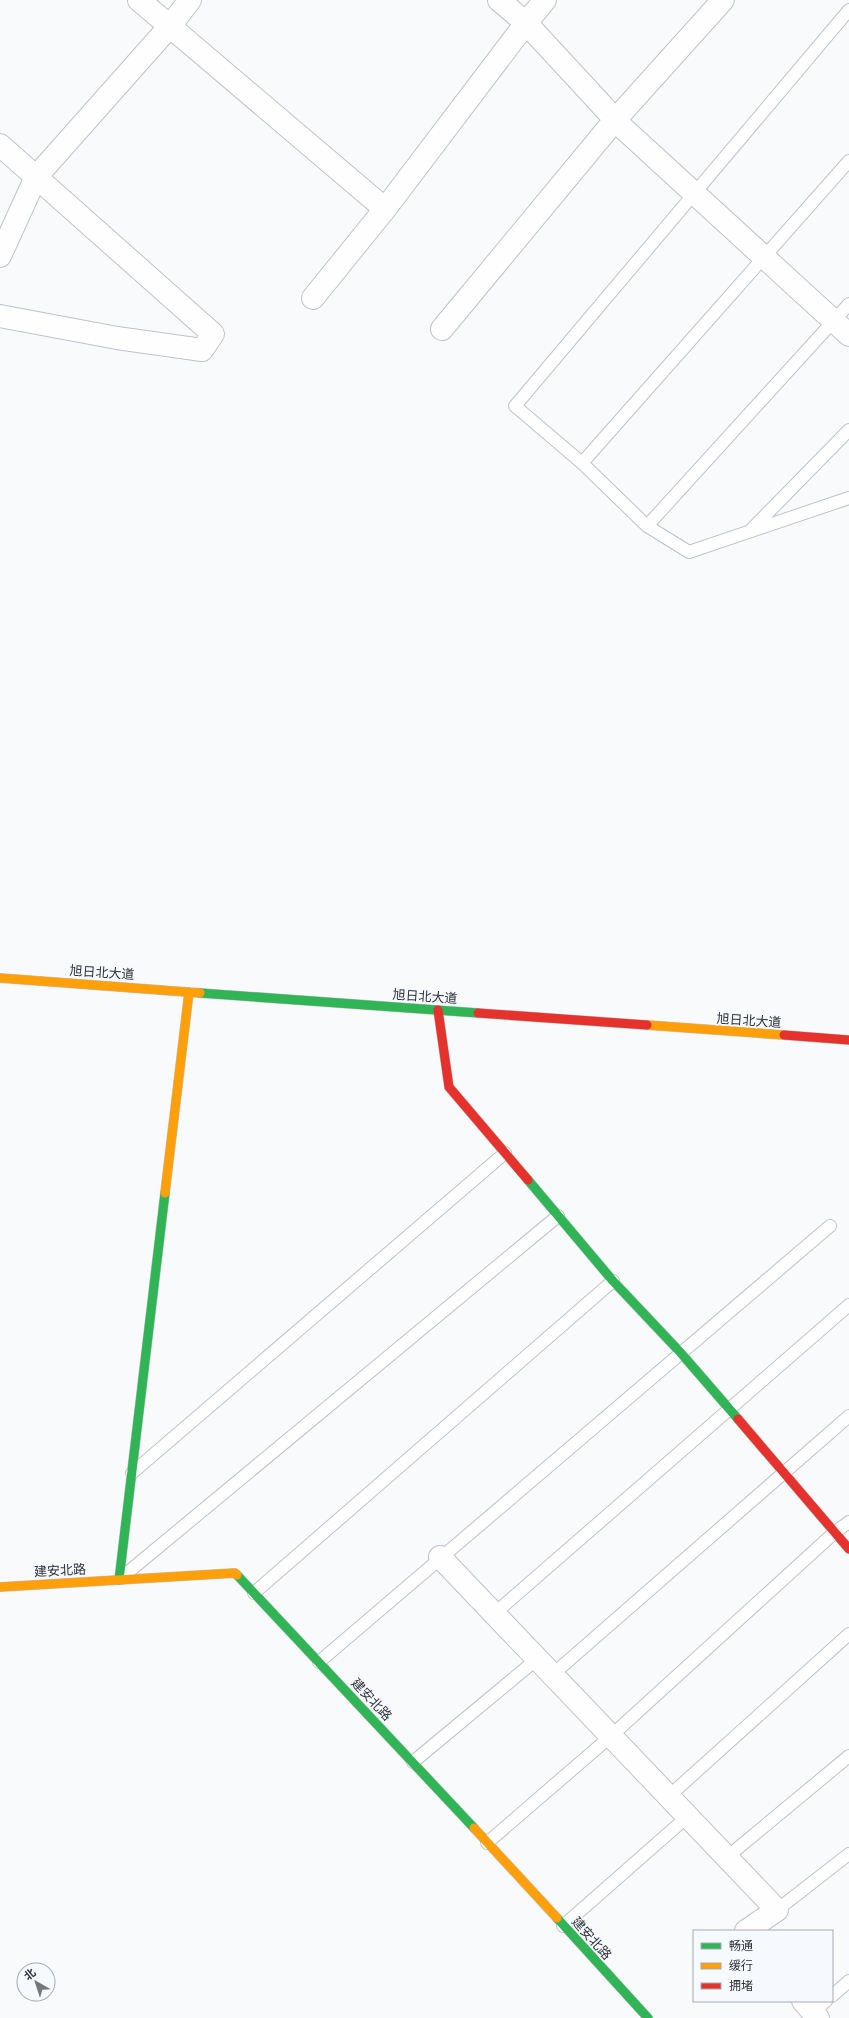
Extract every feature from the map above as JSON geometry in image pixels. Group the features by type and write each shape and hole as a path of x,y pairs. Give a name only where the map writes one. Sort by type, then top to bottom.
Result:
{"street":[{"path":"139,0 385,209"},
{"path":"0,256 36,177 170,26 190,0"},
{"path":"499,0 526,23 615,120 849,336"},
{"path":"313,298 385,209 545,0"},
{"path":"442,329 615,120 723,0"},
{"path":"0,145 212,334 202,350 117,338 0,316"},
{"name":"旭日北大道","path":"0,978 849,1040"},
{"path":"119,1580 189,992"},
{"path":"438,1010 449,1087 613,1281 680,1352 849,1549"},
{"path":"440,1557 777,1910 747,1930"},
{"name":"建安北路","path":"0,1587 235,1574 413,1762 643,2016"}],"lane":[{"path":"849,10 515,406 582,463 647,526 689,552 849,498"},
{"path":"582,463 849,162"},
{"path":"647,526 849,304"},
{"path":"750,531 849,430"},
{"path":"131,1474 505,1153"},
{"path":"119,1580 558,1216"},
{"path":"319,1662 680,1352 830,1226"},
{"path":"254,1593 613,1281"},
{"path":"494,1614 849,1305"},
{"path":"552,1675 782,1472 849,1416"},
{"path":"487,1843 611,1736 834,1533 849,1522"},
{"path":"668,1797 849,1634"},
{"path":"413,1762 537,1659"},
{"path":"726,1858 849,1756"},
{"path":"563,1926 687,1817"},
{"path":"777,1910 849,1854"},
{"path":"833,1995 849,1981"}],"traffic: fast":[{"path":"200,993 478,1013"},
{"path":"528,1180 613,1281 680,1352 738,1419"},
{"path":"119,1580 165,1193"},
{"path":"237,1575 474,1828"},
{"path":"557,1918 648,2018"}],"traffic: slow":[{"path":"0,978 200,993"},
{"path":"165,1193 189,992"},
{"path":"647,1025 784,1035"},
{"path":"0,1587 235,1573 237,1575"},
{"path":"474,1828 557,1918"}],"traffic: jam":[{"path":"438,1010 449,1087 528,1180"},
{"path":"478,1013 647,1025"},
{"path":"784,1035 849,1040"},
{"path":"738,1419 849,1549"}]}
